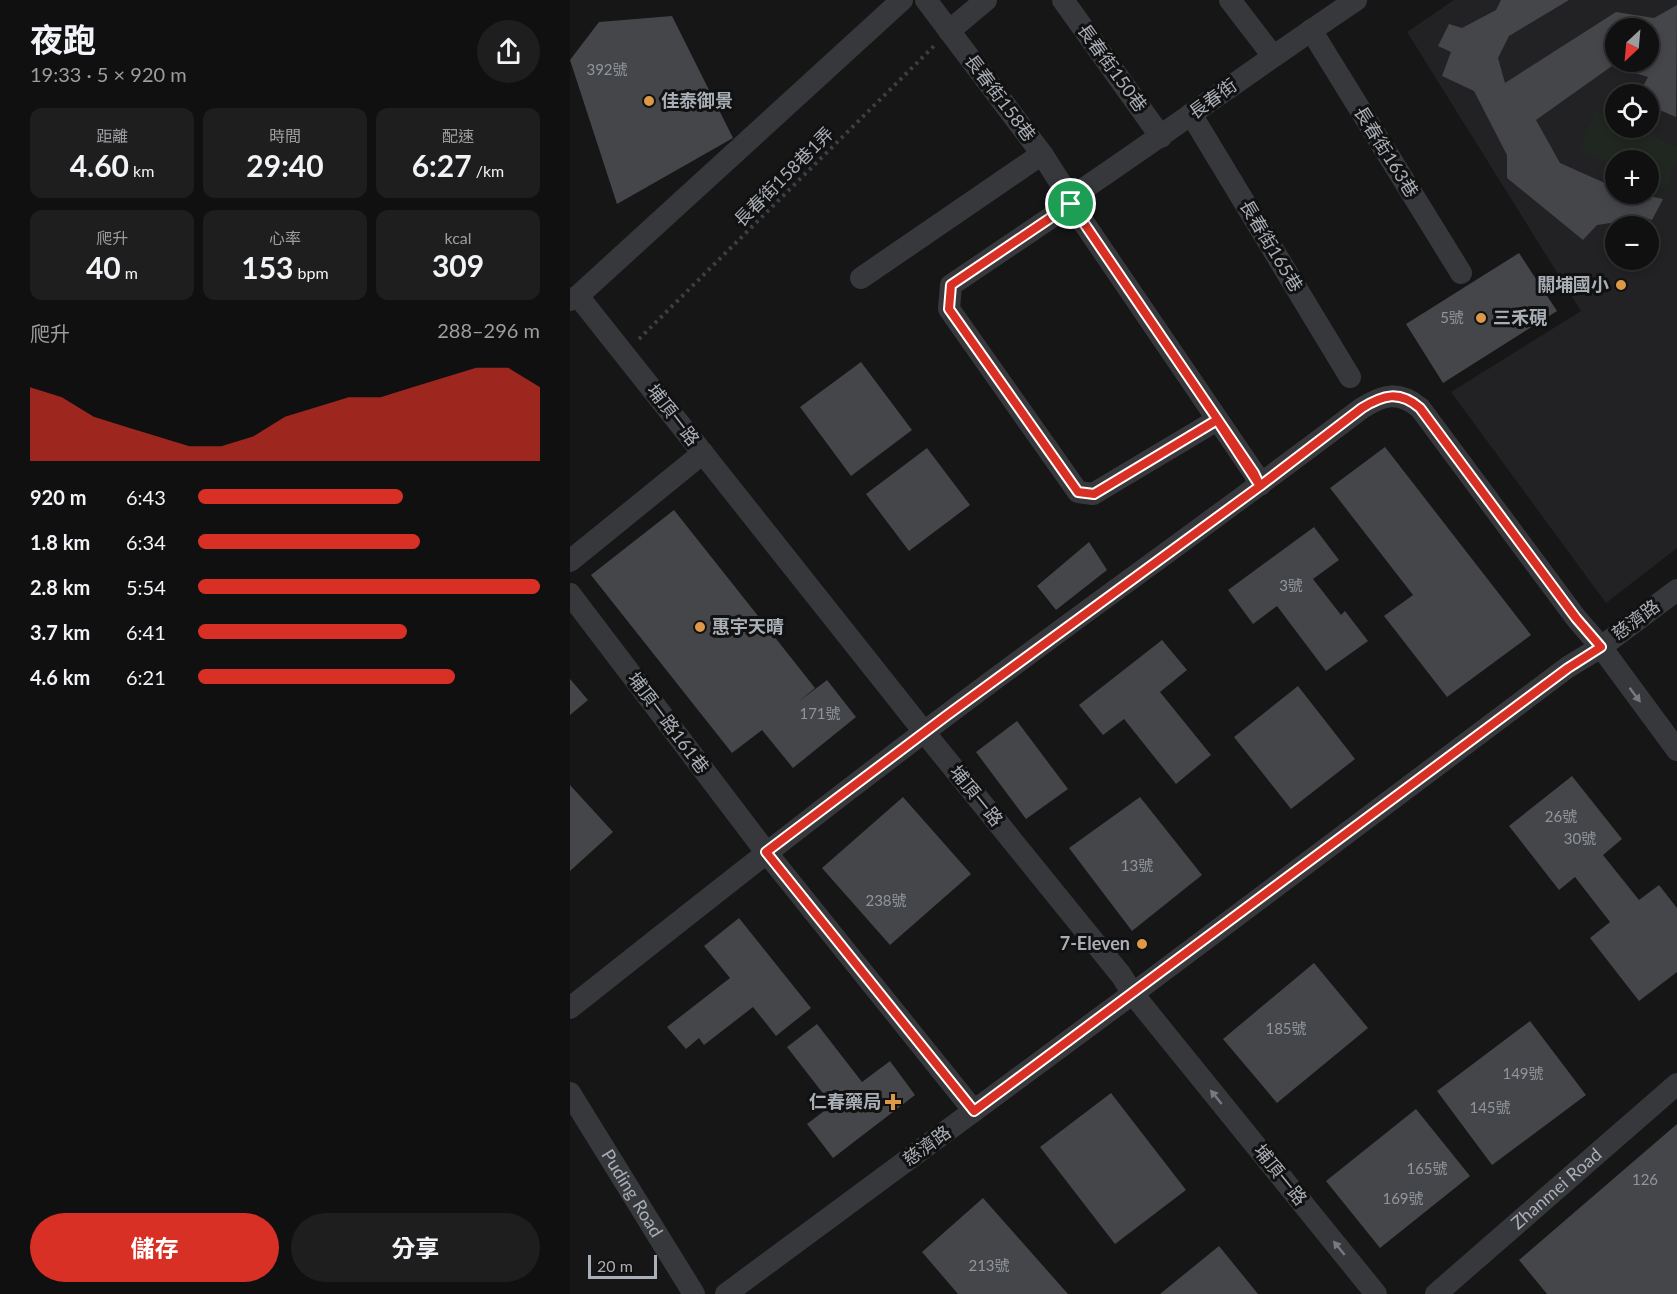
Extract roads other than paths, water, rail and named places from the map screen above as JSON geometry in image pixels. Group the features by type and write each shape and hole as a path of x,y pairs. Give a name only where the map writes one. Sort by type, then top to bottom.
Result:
{"street":[{"name":"埔頂一路","path":"902,0 574,298 703,453 1121,975 1133,994 1376,1294"},
{"name":"長春街158巷","path":"926,0 1042,154 1260,486"},
{"path":"949,31 986,0"},
{"name":"長春街150巷","path":"1063,0 1161,137"},
{"path":"1230,0 1273,56"},
{"name":"長春街","path":"1217,420 1094,494 1078,492 949,309 951,285 1273,56 1356,0"},
{"name":"長春街163巷","path":"1311,30 1461,273"},
{"name":"長春街165巷","path":"1191,114 1350,377"},
{"path":"861,278 1042,154"},
{"path":"570,1008 766,852 946,716 1378,398 1392,395 1420,408 1677,750"},
{"path":"570,561 703,453"},
{"name":"慈濟路","path":"726,1294 1133,994 1559,675 1601,647 1677,590"},
{"name":"埔頂一路161巷","path":"570,594 766,852 974,1111"},
{"name":"Zhanmei Road","path":"1436,1294 1677,1084"},
{"name":"Puding Road","path":"570,1093 694,1294"}],"place":[{"name":"佳泰御景","path":"649,101"},
{"name":"關埔國小","path":"1621,285"},
{"name":"三禾硯","path":"1481,318"},
{"name":"惠宇天晴","path":"700,627"},
{"name":"7-Eleven","path":"1142,944"},
{"name":"仁春藥局","path":"893,1102"}]}
